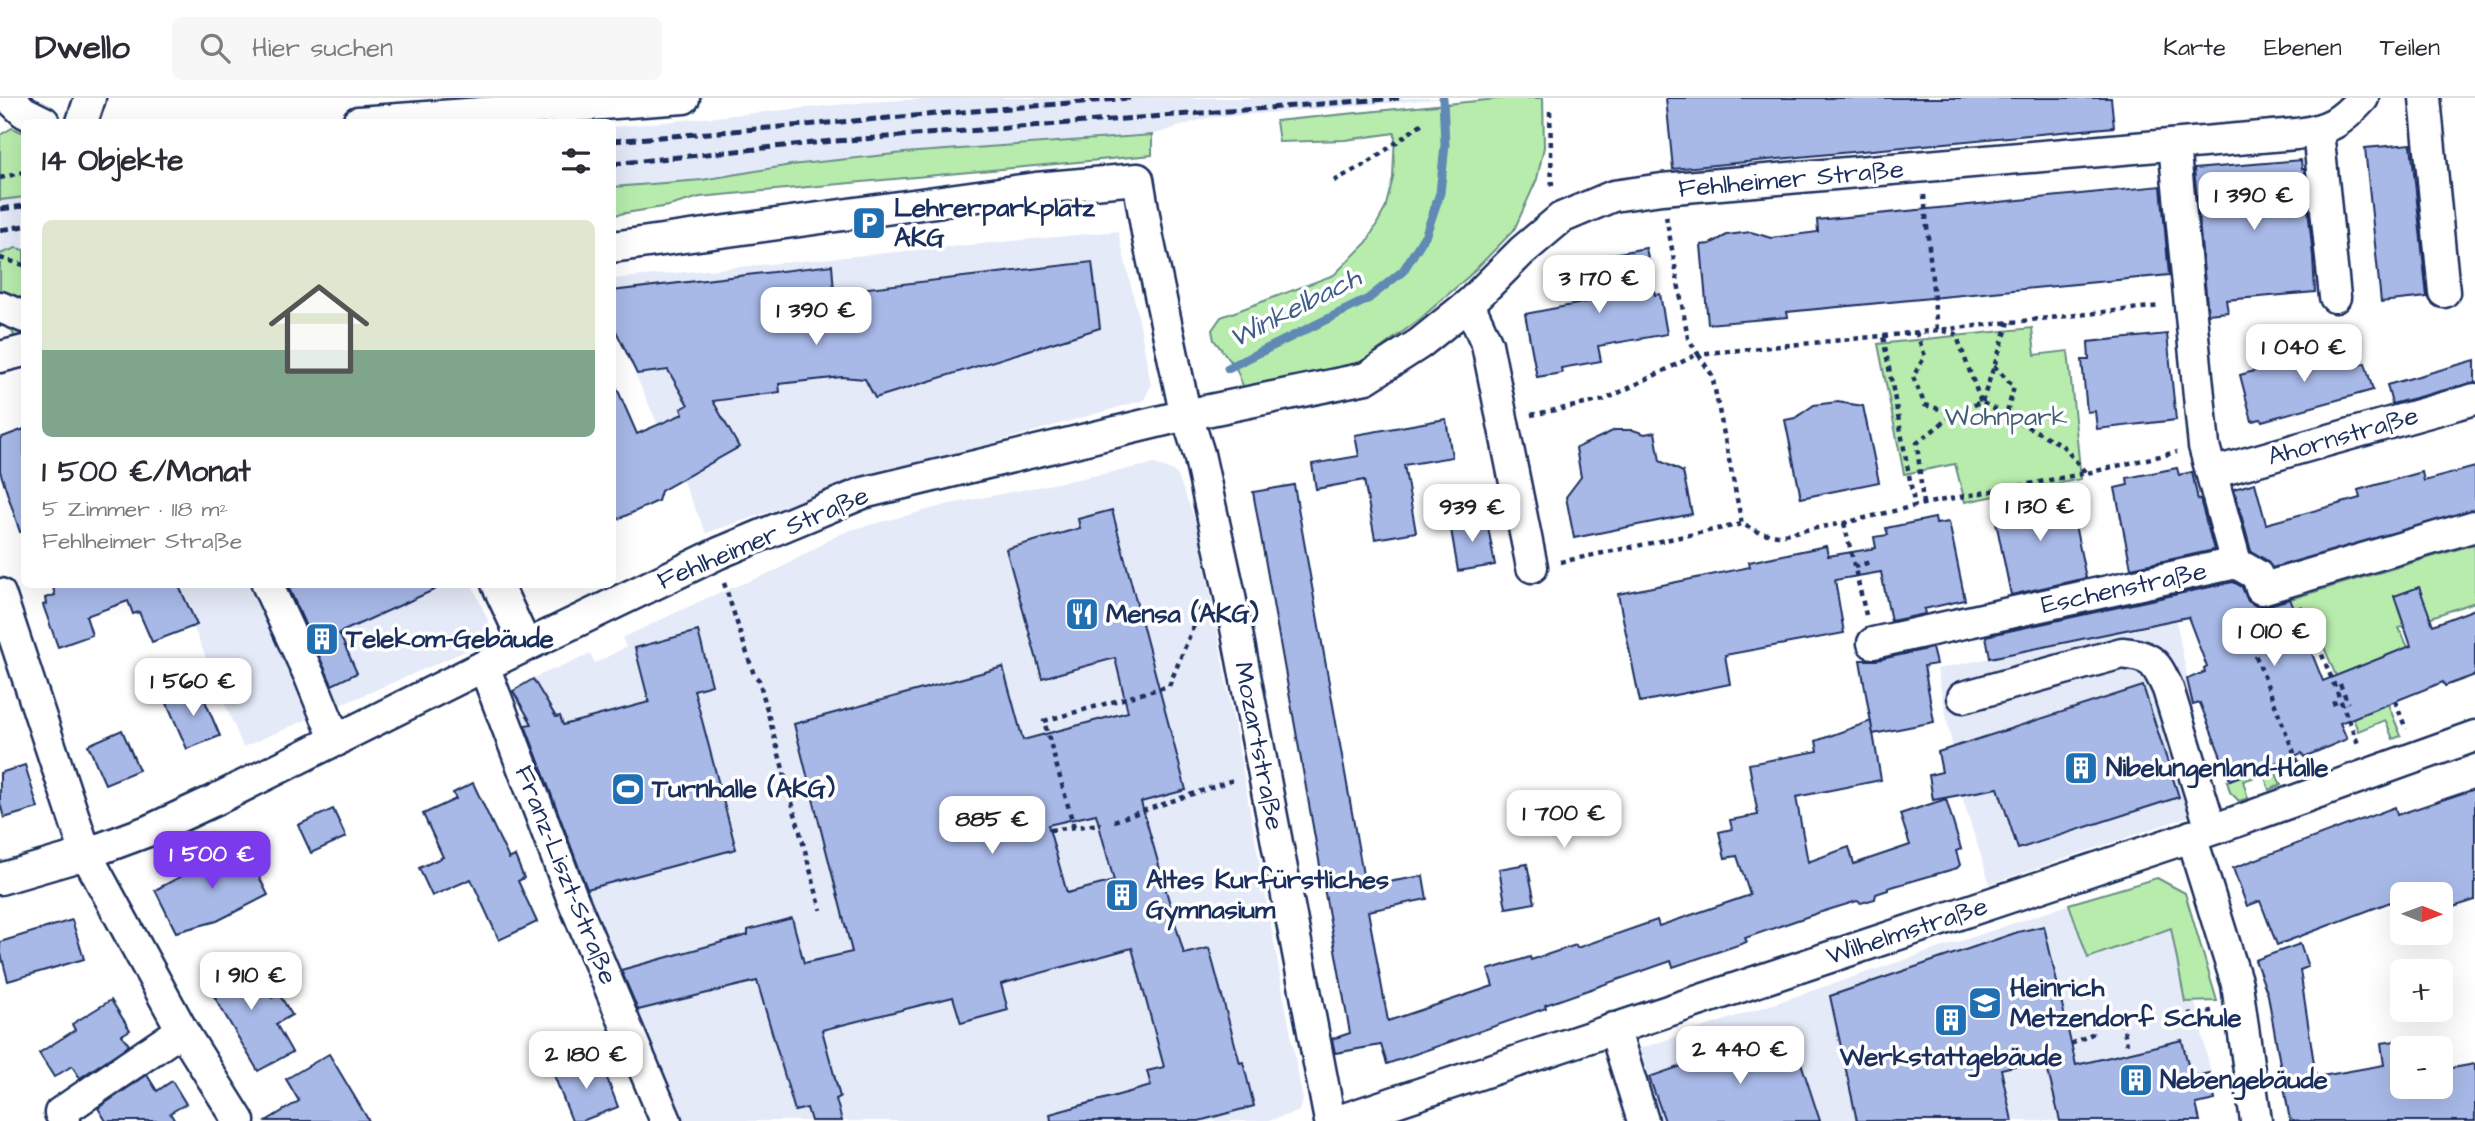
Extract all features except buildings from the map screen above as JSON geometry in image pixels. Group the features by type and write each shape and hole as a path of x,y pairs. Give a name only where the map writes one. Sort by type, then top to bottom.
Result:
{"street":[{"path":"9,98 24,112 38,119"},
{"path":"83,119 90,98"},
{"path":"399,119 684,98"},
{"name":"Fehlheimer Straße","path":"0,878 86,854 148,831 719,553 863,493 1186,415 1366,379 1419,344 1469,304 1522,251 1561,218 1613,196 1662,189 1921,169 2318,131 2346,116 2362,98"},
{"path":"2425,98 2444,292"},
{"path":"2318,131 2335,297"},
{"name":"Eschenstraße","path":"1873,643 2235,563 2208,459 2174,145"},
{"name":"Mozartstraße","path":"616,246 1036,188 1138,179 1147,238 1186,415 1199,454 1229,591 1331,1121"},
{"path":"1469,304 1487,344 1532,567"},
{"path":"0,307 21,316"},
{"path":"0,357 21,352"},
{"name":"Ahornstraße","path":"2208,459 2475,400"},
{"path":"2235,563 2257,575 2261,589 2475,526"},
{"path":"269,588 336,741"},
{"path":"499,588 526,646"},
{"path":"0,596 86,854 182,1030 239,1121"},
{"path":"1964,697 2122,653 2143,655 2158,667 2168,689 2237,984 2256,1121"},
{"name":"Franz-Liszt-Straße","path":"484,666 573,900 666,1121"},
{"name":"Wilhelmstraße","path":"1338,1121 1377,1115 1614,1028 2201,833 2475,736"},
{"path":"1614,1028 1643,1121"},
{"path":"65,1121 60,1114 182,1030"}],"path":[{"path":"1550,111 1552,190 1561,218"},
{"path":"1334,181 1371,162 1424,122"},
{"name":"Fehlheimer Straße","path":"1921,169 1937,330"},
{"path":"0,178 21,173"},
{"name":"Fehlheimer Straße","path":"1662,189 1688,338 1712,375 1742,524"},
{"path":"0,258 21,264"},
{"path":"1503,421 1604,400 1698,354 1883,337 2189,303"},
{"path":"1923,505 1917,443 1955,413 1981,402 2009,322"},
{"path":"1937,330 1956,334 1981,402 2062,445 2087,473"},
{"path":"1916,332 1925,356 1913,377 1925,405 1955,413"},
{"path":"1883,337 1915,507"},
{"path":"1994,365 2014,387 2006,416"},
{"path":"1532,567 1742,524 1760,533 1778,534 2087,473 2208,459"},
{"path":"1844,523 1873,643"},
{"path":"1854,567 1870,562"},
{"path":"726,590 754,675 759,680 821,910"},
{"path":"1074,827 1044,721 1169,686 1202,605 1229,591"},
{"path":"2242,621 2310,795"},
{"path":"2306,639 2314,635 2342,696 2370,773"},
{"path":"2340,684 2342,696 2348,703"},
{"path":"2333,704 2342,696"},
{"path":"1114,821 1264,770"},
{"path":"1050,830 1101,824"},
{"path":"2120,1011 2127,1044"},
{"path":"2071,1044 2092,1034 2093,1021"}],"shaded area":[{"path":"944,98 1448,98 1207,118 1152,135 904,153 791,165 702,180 616,187 616,127 867,102"},
{"path":"21,197 21,249 16,248 0,254 0,200"},
{"path":"1118,231 1151,385 1144,400 880,475 706,533 616,331 616,279"},
{"name":"Altes Kurfürstliches Gymnasium","path":"1154,464 1172,470 1178,476 1201,543 1303,1101 1298,1112 1268,1121 680,1121 514,719 546,700 533,678 590,654 595,663 626,647 622,638 709,597 777,570 851,530 950,504"},
{"path":"177,588 473,588 496,638 243,747"},
{"path":"2176,620 2196,722 2222,805 1990,884 1963,800 1937,669"},
{"name":"Heinrich Metzendorf Schule","path":"2074,903 2177,922 2217,1100 2196,1105 2200,1121 1636,1121 1615,1057"}],"green space":[{"path":"1507,98 1543,98 1544,147 1537,179 1514,230 1469,276 1420,319 1358,365 1245,391 1236,368 1214,340 1212,330 1221,317 1334,275 1367,242 1385,209 1393,178 1395,133 1345,140 1279,142 1276,121"},
{"path":"12,128 21,132 21,197 0,200 0,135"},
{"path":"1152,135 1152,155 700,197 669,206 616,215 616,187 702,180 791,165 904,153"},
{"path":"16,248 21,249 21,348 10,326 0,326 0,254"},
{"name":"Wohnpark","path":"2032,328 2035,355 2068,351 2081,479 1965,502 1955,464 1904,474 1878,344"},
{"path":"2475,544 2475,602 2399,628 2408,647 2336,676 2317,630 2304,635 2233,616"},
{"path":"2388,704 2401,736 2393,739 2385,720 2358,731 2350,710 2361,715"},
{"path":"2272,764 2281,785 2269,790 2264,774 2243,781 2248,798 2239,801 2230,792 2227,781"},
{"path":"2157,878 2185,893 2217,1001 2185,1002 2171,928 2088,958 2069,904"}],"waterway":[{"name":"Winkelbach","path":"1228,368 1368,299 1403,271 1426,234 1440,193 1445,145 1443,98"}],"railway":[{"path":"616,141 1130,98"},
{"path":"616,164 822,142 1399,98"},
{"path":"0,209 21,206"},
{"path":"0,230 21,226"}],"place":[{"name":"Lehrerparkplatz AKG","path":"869,223"},
{"name":"Mensa (AKG)","path":"1082,614"},
{"name":"Telekom-Gebäude","path":"322,639"},
{"name":"Nibelungenland-Halle","path":"2081,768"},
{"name":"Turnhalle (AKG)","path":"628,789"},
{"name":"Altes Kurfürstliches Gymnasium","path":"1122,895"},
{"name":"Heinrich Metzendorf Schule","path":"1985,1003"},
{"name":"Werkstattgebäude","path":"1951,1020"},
{"name":"Nebengebäude","path":"2136,1080"}]}
